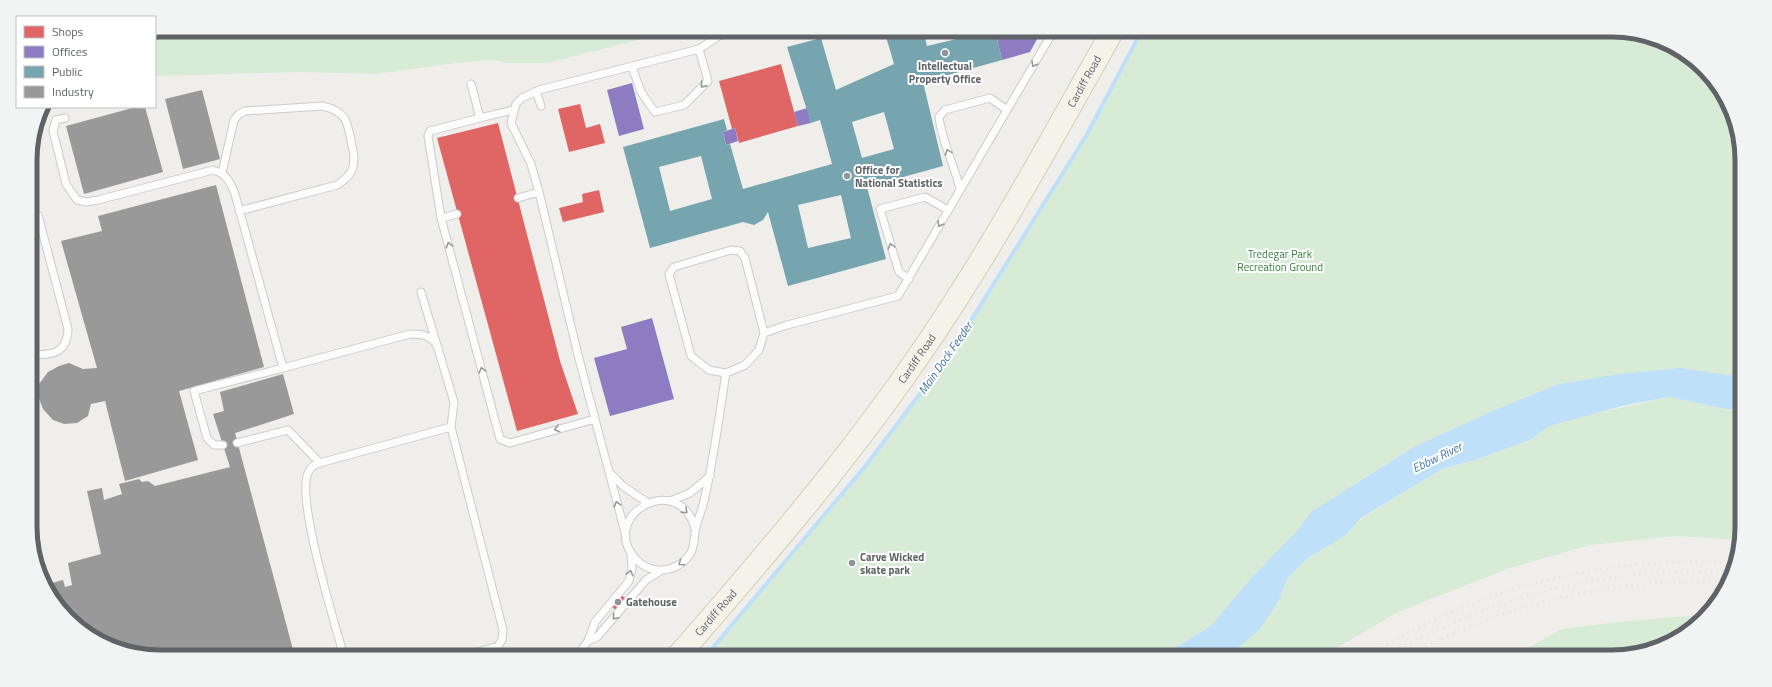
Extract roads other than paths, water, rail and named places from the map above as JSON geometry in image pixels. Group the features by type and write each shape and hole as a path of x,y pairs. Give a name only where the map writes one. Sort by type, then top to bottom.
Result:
{"main road":[{"name":"Cardiff Road","path":"683,650 785,530 916,360 1012,211 1109,37"}],"lane":[{"path":"581,650 588,641 595,622 628,580 632,570 631,554 608,471 539,192 531,164 511,123 513,110 522,98 536,91 699,49 717,37"},
{"path":"764,333 787,325 898,296 1050,37"},
{"path":"632,67 641,92 655,112 684,105 708,80 699,49"},
{"path":"471,84 480,118"},
{"path":"536,91 541,106"},
{"path":"960,189 955,170 941,134 939,117 946,110 990,98 1007,110"},
{"path":"222,173 234,120 239,114 245,111 322,106 333,108 349,123 354,157 352,170 346,178 337,185 239,210"},
{"path":"513,110 430,131 428,136 441,218 500,439 510,443 595,419"},
{"path":"65,118 56,120 53,131 66,184 77,200 86,202 98,200 213,170 222,173 228,179 239,210 283,368"},
{"path":"518,198 539,192"},
{"path":"909,279 898,272 880,208 925,197 948,210"},
{"path":"441,218 457,214"},
{"path":"37,354 54,354 61,348 68,337 68,329 38,215"},
{"path":"731,250 740,251 745,258 764,333 759,350 745,365 726,373 709,370 691,356 670,274 674,267 731,250"},
{"path":"422,292 454,402 451,427 502,630 502,640 498,646 484,650"},
{"path":"223,445 214,445 207,438 194,391 410,334 422,334 432,338 438,347"},
{"path":"695,529 710,476 726,373"},
{"path":"342,650 308,519 306,488 308,473 316,464 451,427"},
{"path":"238,443 288,430 320,463"},
{"path":"608,471 623,486 648,503"},
{"path":"670,501 690,493 710,476"},
{"path":"588,641 597,637 646,580 662,570 676,566 686,559 695,543 695,529 694,523 678,504 670,501 654,501 648,503 632,515 627,526 626,536"},
{"path":"631,554 645,566 662,570"}],"water":[{"name":"Ebbw River","path":"1680,368 1735,376 1735,409 1726,409 1669,397 1626,405 1549,426 1532,439 1472,461 1444,468 1361,518 1346,535 1308,558 1287,579 1279,600 1260,629 1235,650 1172,650 1212,625 1251,578 1298,530 1311,512 1412,448 1492,411 1559,384 1618,374"}],"waterway":[{"name":"Main Dock Feeder","path":"711,650 867,464 950,354 1086,136 1138,37"}],"railway":[{"path":"1378,650 1444,615 1471,604 1534,583 1568,575 1636,565 1670,562 1730,563"},
{"path":"1398,650 1467,617 1553,589 1597,580 1642,574 1688,571 1726,572"},
{"path":"1418,650 1482,622 1521,608 1561,598 1642,584 1685,581 1722,581"}],"place":[{"name":"Intellectual Property Office","path":"945,53"},
{"name":"Office for National Statistics","path":"847,176"},
{"name":"Carve Wicked skate park","path":"852,563"},
{"name":"Gatehouse","path":"618,602"}],"park label":[{"name":"Tredegar Park Recreation Ground","path":"1280,260"}]}
